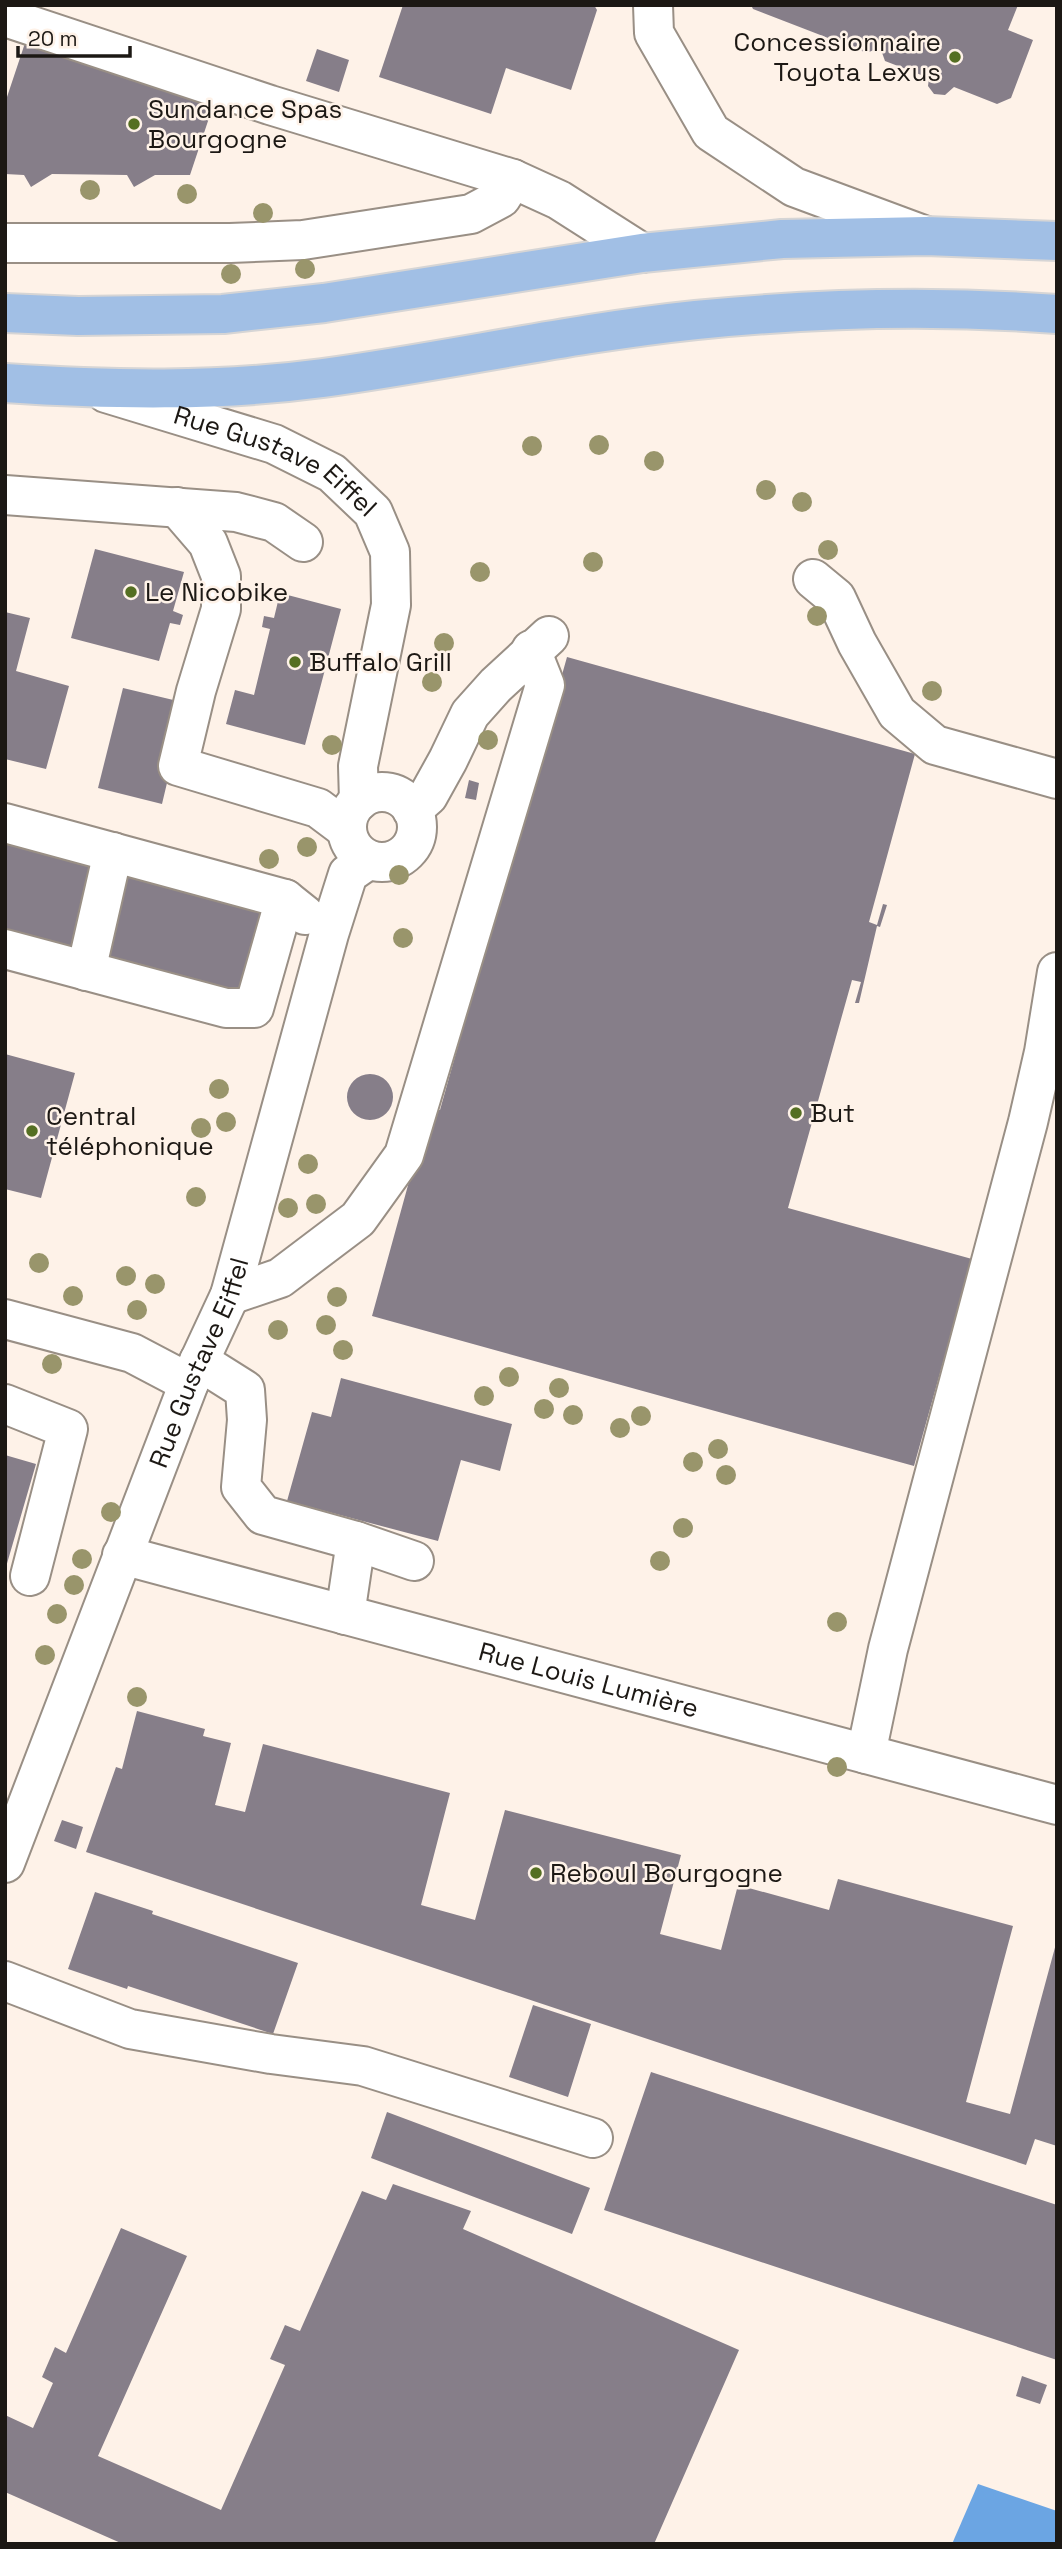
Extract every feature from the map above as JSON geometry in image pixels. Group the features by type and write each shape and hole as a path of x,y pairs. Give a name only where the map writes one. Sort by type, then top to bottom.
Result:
{"main road":[{"path":"5,313 78,316 223,314 324,303 642,253 782,239 926,236 1057,240"},
{"path":"5,383 90,388 223,387 323,378 614,330 816,310 940,309 1057,314"}],"street":[{"path":"653,5 654,33 711,132 794,187 926,236"},
{"path":"7,22 513,179 559,200 642,253"},
{"path":"5,243 217,243 303,240 471,214 500,198 513,179"},
{"name":"Rue Gustave Eiffel","path":"90,388 274,444 332,473 373,512 390,552 391,605 358,766 353,815"},
{"path":"5,495 236,512 274,522 303,542"},
{"path":"177,507 208,543 221,576 221,609 178,766 318,808 353,815"},
{"path":"813,579 836,598 857,643 897,713 934,745 1057,779"},
{"path":"230,1295 280,1278 358,1219 404,1155 545,685 540,643 470,714 428,796 412,810"},
{"path":"388,793 402,799 412,810 417,826 413,844 402,857 385,863 368,860 357,852 349,841 353,815 373,794 388,793"},
{"path":"5,824 285,899 329,934"},
{"path":"86,971 113,852"},
{"name":"Rue Gustave Eiffel","path":"5,1863 194,1372 230,1295 329,934 348,874 368,860"},
{"path":"5,949 226,1009 254,1008 285,899"},
{"path":"866,1754 888,1648 1028,1122 1050,1059 1057,972"},
{"path":"5,1319 132,1353 245,1390 247,1420 241,1487 263,1515 356,1541 414,1561"},
{"path":"5,1404 68,1429 30,1576"},
{"path":"345,1615 356,1541"},
{"name":"Rue Louis Lumière","path":"122,1555 1057,1805"},
{"path":"5,1981 130,2029 271,2054 363,2066 593,2138"}],"water":[{"path":"978,2484 1057,2511 1057,2544 952,2544"}],"building":[{"path":"403,5 594,5 597,10 571,90 506,68 491,114 379,77"},
{"name":"Concessionnaire Toyota Lexus","path":"751,5 1018,5 1008,30 1033,40 1011,98 997,104 954,87 945,95 934,94 928,86 929,78 885,61 880,47 867,53 753,9"},
{"path":"27,37 215,100 190,175 155,175 134,187 127,175 52,174 31,187 24,175 5,174 5,103"},
{"path":"317,49 349,60 339,92 306,81"},
{"name":"Le Nicobike","path":"95,549 184,572 173,611 183,615 180,625 170,623 159,661 71,638"},
{"name":"Buffalo Grill","path":"280,593 341,609 305,745 226,724 235,690 254,695 270,629 262,627 264,616 274,618"},
{"path":"5,612 30,618 16,671 69,686 46,769 5,759"},
{"path":"567,657 915,754 869,922 877,925 883,904 887,905 880,927 877,926 859,1003 855,1003 861,982 852,980 788,1208 972,1259 914,1466 372,1316 429,1109 440,1110"},
{"path":"123,688 186,703 162,804 98,788"},
{"path":"469,780 479,783 476,800 465,798"},
{"path":"5,840 94,863 72,947 5,929"},
{"path":"128,871 266,908 243,992 156,969 154,978 131,972 133,963 106,956"},
{"name":"Central téléphonique","path":"5,1054 75,1073 41,1198 5,1189"},
{"path":"370,1074 387,1080 393,1097 387,1114 370,1120 353,1114 347,1097 353,1080"},
{"path":"341,1378 512,1424 500,1471 461,1460 438,1541 287,1501 312,1412 331,1417"},
{"path":"5,1455 36,1464 6,1567 5,1567"},
{"path":"137,1711 205,1729 203,1736 231,1743 215,1805 245,1812 263,1744 450,1793 421,1905 475,1920 505,1810 681,1855 660,1934 721,1950 738,1885 829,1910 838,1879 1013,1926 966,2102 1010,2114 1057,1940 1057,2146 1035,2139 1026,2165 86,1852 116,1767 122,1769"},
{"path":"62,1820 83,1827 76,1849 54,1841"},
{"path":"95,1892 298,1963 273,2034 68,1969"},
{"path":"533,2005 591,2024 568,2097 509,2077"},
{"path":"651,2072 1057,2205 1057,2360 604,2210"},
{"path":"387,2112 590,2188 572,2234 371,2158"},
{"path":"393,2184 471,2211 463,2229 739,2350 654,2544 123,2544 5,2492 5,2415 33,2428 53,2383 42,2377 55,2347 66,2353 121,2228 187,2256 98,2456 221,2510 285,2365 270,2359 285,2325 300,2331 362,2191 386,2200"},
{"path":"1022,2376 1047,2385 1040,2404 1016,2396"}],"place":[{"name":"Concessionnaire Toyota Lexus","path":"955,57"},
{"name":"Sundance Spas Bourgogne","path":"134,124"},
{"name":"Le Nicobike","path":"131,592"},
{"name":"Buffalo Grill","path":"295,662"},
{"name":"But","path":"796,1113"},
{"name":"Central téléphonique","path":"32,1131"},
{"name":"Reboul Bourgogne","path":"536,1873"}]}
